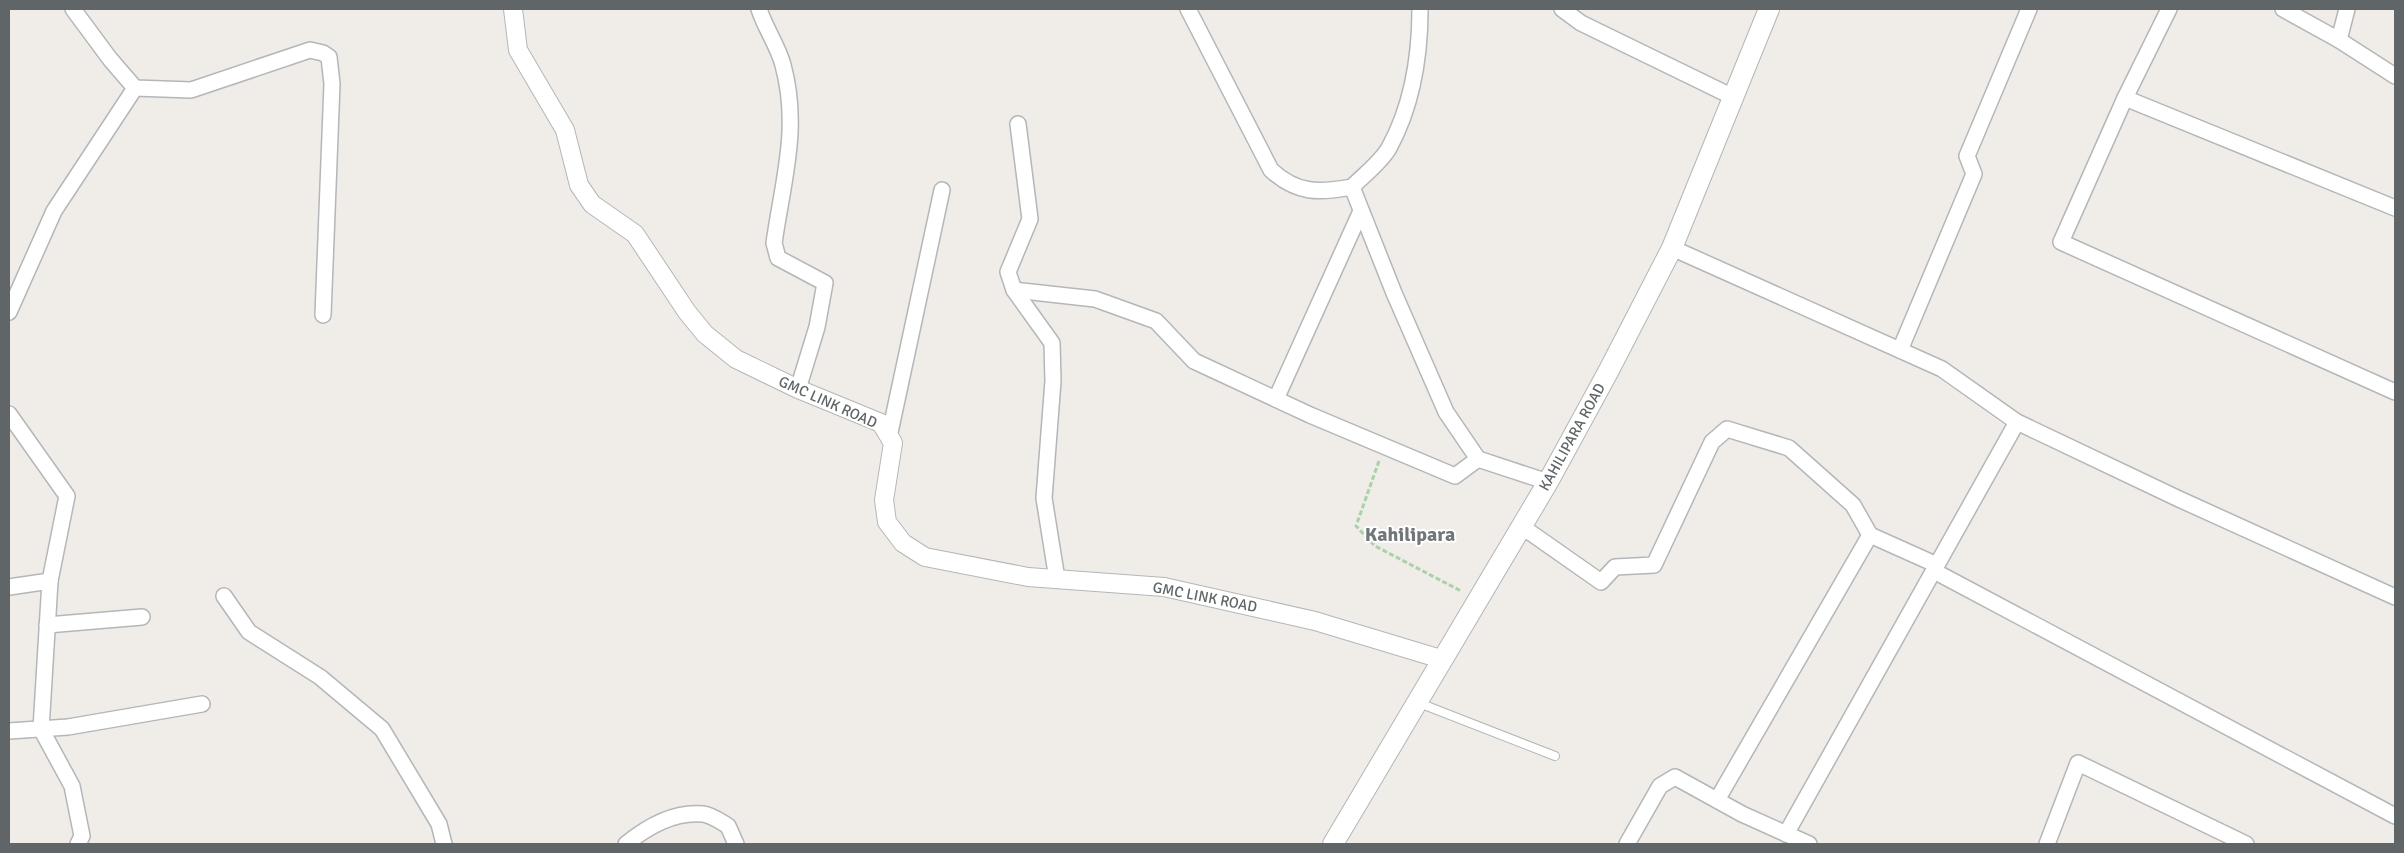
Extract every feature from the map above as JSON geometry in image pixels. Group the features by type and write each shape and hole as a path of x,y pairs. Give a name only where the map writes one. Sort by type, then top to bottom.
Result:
{"main road":[{"name":"KAHILIPARA ROAD","path":"1336,844 1441,659 1548,482 1672,248 1769,9"}],"street":[{"path":"72,9 135,88 192,90 310,50 323,53 329,57 332,84 324,315"},
{"name":"GMC LINK ROAD","path":"513,9 518,50 565,130 579,184 592,204 635,234 686,312 705,334 736,359 798,389 881,423 893,443 884,500 887,522 903,542 925,557 1028,577 1164,587 1316,621 1441,659"},
{"path":"758,9 782,62 791,100 791,143 774,243 778,258 825,283 817,328 798,389"},
{"path":"1188,9 1272,170 1284,181 1312,191 1352,187 1389,149 1408,103 1420,44 1420,9"},
{"path":"1562,9 1581,22 1733,97"},
{"path":"1900,350 1974,174 1967,156 2028,9"},
{"path":"2169,9 2125,98 2062,242 2395,392"},
{"path":"2283,9 2339,40 2395,76"},
{"path":"2339,40 2347,9"},
{"path":"9,312 54,211 135,88"},
{"path":"2125,98 2395,208"},
{"path":"1018,124 1030,219 1008,272 1014,290 1052,343 1053,382 1044,498 1057,579"},
{"path":"1352,187 1394,293 1446,412 1478,459 1548,482"},
{"path":"890,437 942,190"},
{"path":"1276,399 1361,211"},
{"path":"1672,248 1942,369 2017,422 2179,499 2395,597"},
{"path":"1014,290 1095,299 1156,321 1194,361 1276,399 1455,476 1478,459"},
{"path":"9,414 67,496 50,581 41,729 72,786 82,836 78,844"},
{"path":"1786,834 2017,422"},
{"path":"1521,526 1601,582 1616,567 1654,565 1712,442 1728,428 1789,448 1853,505 1870,535 1936,568 2395,816"},
{"path":"1717,800 1870,535"},
{"path":"9,587 50,581"},
{"path":"224,596 249,632 320,677 382,729 439,824 444,844"},
{"path":"47,625 142,617"},
{"path":"9,731 68,727 202,704"},
{"path":"2047,844 2078,763 2246,844"},
{"path":"1627,844 1660,786 1675,777 1717,800 1809,844"},
{"path":"626,844 639,834 674,815 705,814 728,826 736,844"}],"lane":[{"path":"1417,703 1555,756"}],"path":[{"path":"1384,446 1356,526 1375,546 1466,593"}],"district":[{"name":"Kahilipara","path":"1410,534"}]}
